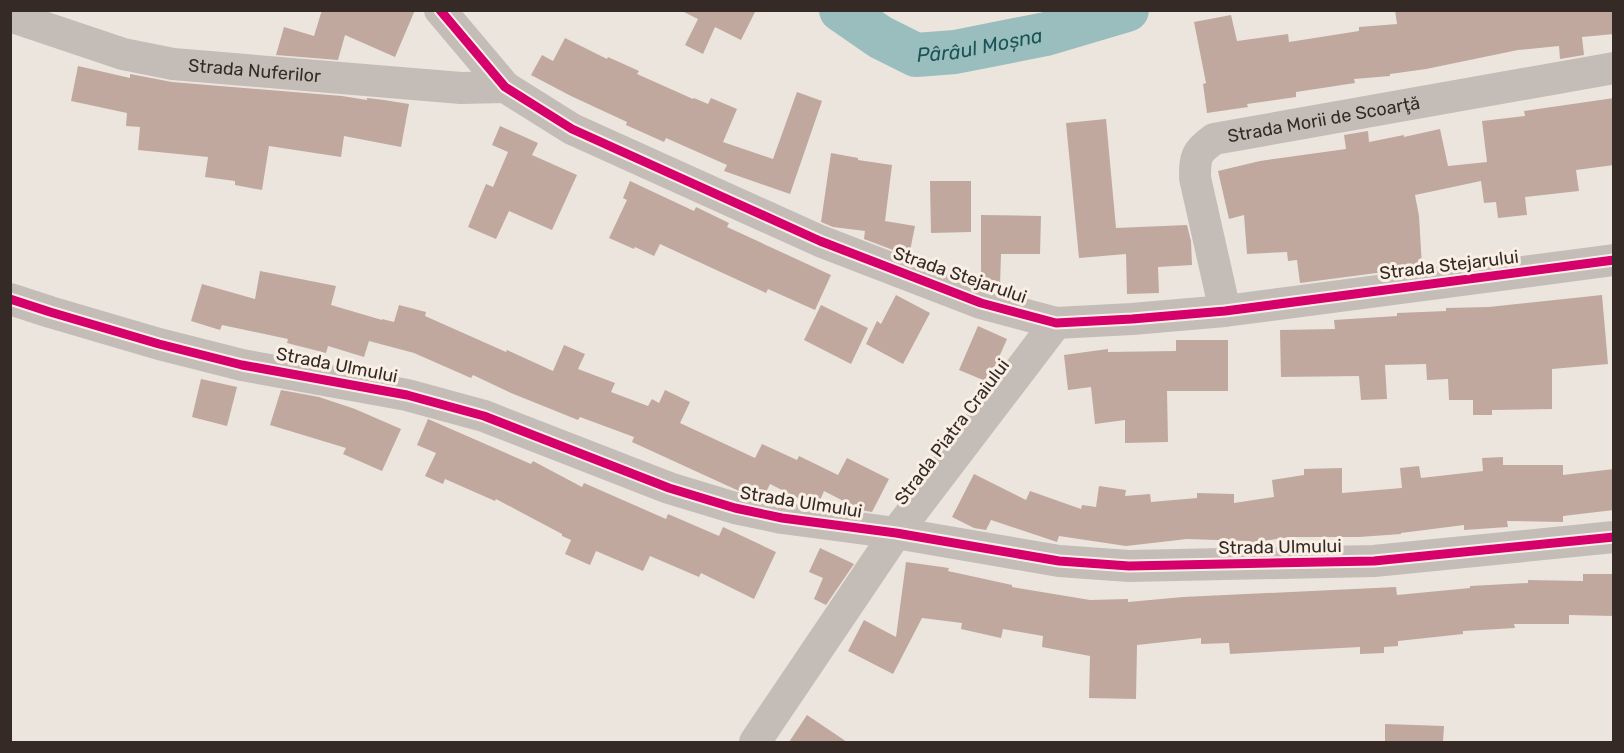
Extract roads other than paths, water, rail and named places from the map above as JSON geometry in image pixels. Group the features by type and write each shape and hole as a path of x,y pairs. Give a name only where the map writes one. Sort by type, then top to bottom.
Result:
{"street":[{"name":"Strada Stejarului","path":"440,10 505,87 572,129 820,241 981,303 1056,323 1132,320 1225,310 1614,260"},
{"name":"Strada Nuferilor","path":"10,16 123,54 172,64 461,88 505,87"},
{"name":"Strada Morii de Scoarţă","path":"1225,310 1195,178 1194,159 1204,146 1214,139 1614,68"},
{"name":"Strada Ulmului","path":"10,299 159,344 242,365 407,395 484,417 669,488 735,508 782,518 896,533 1059,561 1129,566 1374,561 1614,537"},
{"name":"Strada Piatra Craiului","path":"755,742 896,533 1056,323"}],"waterway":[{"name":"Pârâul Moșna","path":"841,10 880,37 916,55 955,52 1046,34 1127,10"}]}
